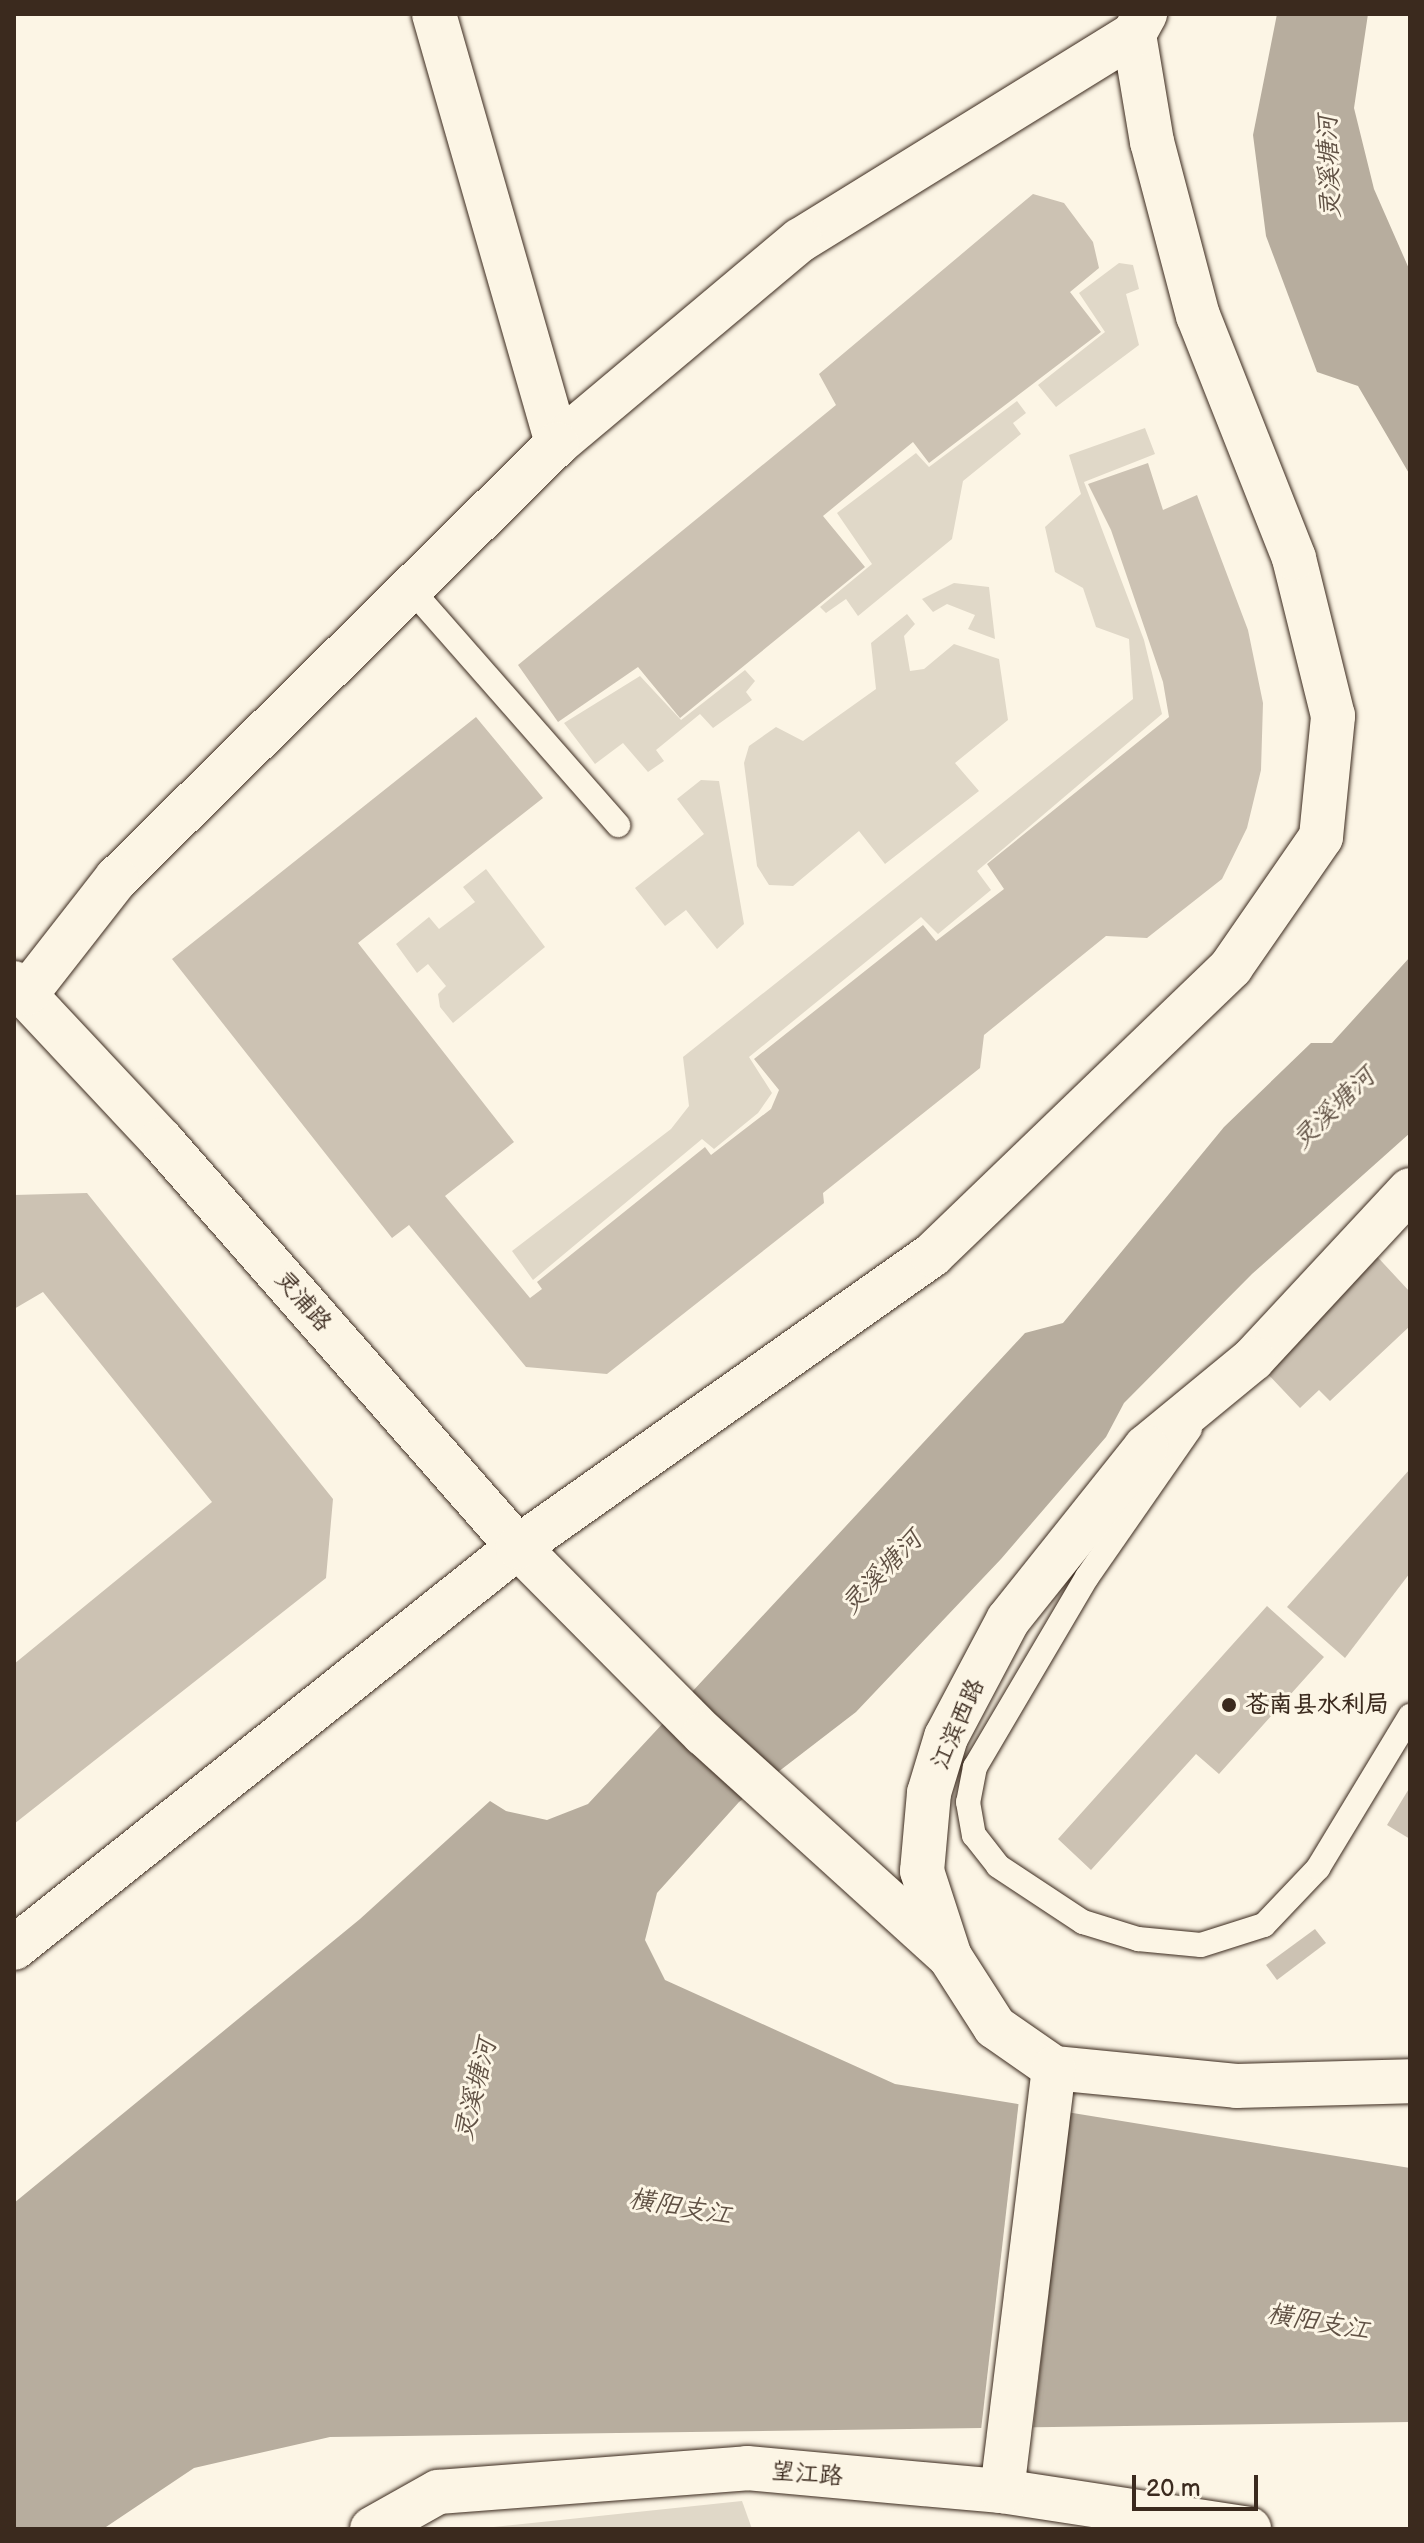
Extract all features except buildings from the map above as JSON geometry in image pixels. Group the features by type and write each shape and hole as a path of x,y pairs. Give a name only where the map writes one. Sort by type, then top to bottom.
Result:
{"street":[{"path":"434,14 557,444"},
{"path":"14,1948 518,1547 932,1255 1231,967 1321,837 1333,716 1294,558 1198,316 1152,142 1139,24 800,240 557,444 116,879 20,988"},
{"name":"灵浦路","path":"20,988 518,1547 590,1622 950,1957"},
{"name":"江滨西路","path":"1410,1190 1253,1359 1146,1447 1008,1620 946,1737 929,1793 922,1871 950,1957 995,2027 1054,2068 1236,2086 1410,2081"},
{"path":"1001,2510 1054,2068"},
{"name":"望江路","path":"372,2529 438,2492 747,2468 1001,2510 1249,2529"}],"lane":[{"path":"409,587 618,825"},
{"path":"1253,1359 1189,1430 1129,1515 975,1767 968,1802 974,1835 998,1866 1083,1922 1138,1939 1201,1945 1264,1925 1318,1868 1410,1716"}],"shaded area":[{"path":"1119,263 1133,265 1139,289 1126,294 1139,345 1056,407 1038,385 1105,332 1079,293"},
{"path":"1017,401 1026,413 1013,423 1021,434 963,481 952,539 858,616 846,599 826,613 820,607 872,564 837,513 916,453 929,467"},
{"path":"1145,428 1155,454 1084,482 1144,640 1162,714 977,871 991,890 938,934 921,917 749,1057 772,1093 758,1113 714,1149 702,1139 533,1280 512,1251 671,1129 689,1106 683,1057 1133,699 1129,639 1096,627 1083,588 1055,572 1045,527 1081,494 1069,455"},
{"path":"954,583 989,587 995,639 968,629 975,615 947,604 933,612 922,599"},
{"path":"907,614 915,624 904,636 910,671 924,669 954,644 999,659 1008,720 955,763 979,791 885,864 859,831 793,886 769,885 757,866 744,763 749,746 776,727 803,741 876,689 871,643"},
{"path":"745,670 755,681 746,692 752,700 713,728 700,714 656,750 664,761 648,772 623,743 595,764 564,723 640,676 681,720"},
{"path":"701,780 719,781 744,924 717,949 686,910 665,926 635,888 704,834 677,799"},
{"path":"486,869 545,947 453,1023 440,1007 438,994 446,986 428,964 417,973 396,944 429,917 439,929 475,902 463,887"},
{"path":"742,2501 752,2529 475,2529"}],"water":[{"name":"灵溪塘河","path":"1277,14 1368,14 1354,108 1374,189 1410,271 1410,475 1358,386 1317,372 1266,236 1253,135"},
{"path":"1410,957 1410,1133 1252,1274 1124,1403 1106,1437 1001,1559 856,1712 739,1802 657,1893 645,1940 665,1980 895,2084 1410,2168 1410,2422 330,2437 194,2468 103,2529 14,2529 14,2203 360,1919 490,1801 506,1811 547,1820 588,1804 1025,1333 1063,1323 1224,1127 1311,1043 1332,1043"}],"pier":[{"path":"1019,2100 1070,2108 1033,2430 981,2430"}],"place":[{"name":"苍南县水利局","path":"1229,1705"}],"water label":[{"name":"横阳支江","path":"680,2208"},
{"name":"横阳支江","path":"1318,2323"}]}
